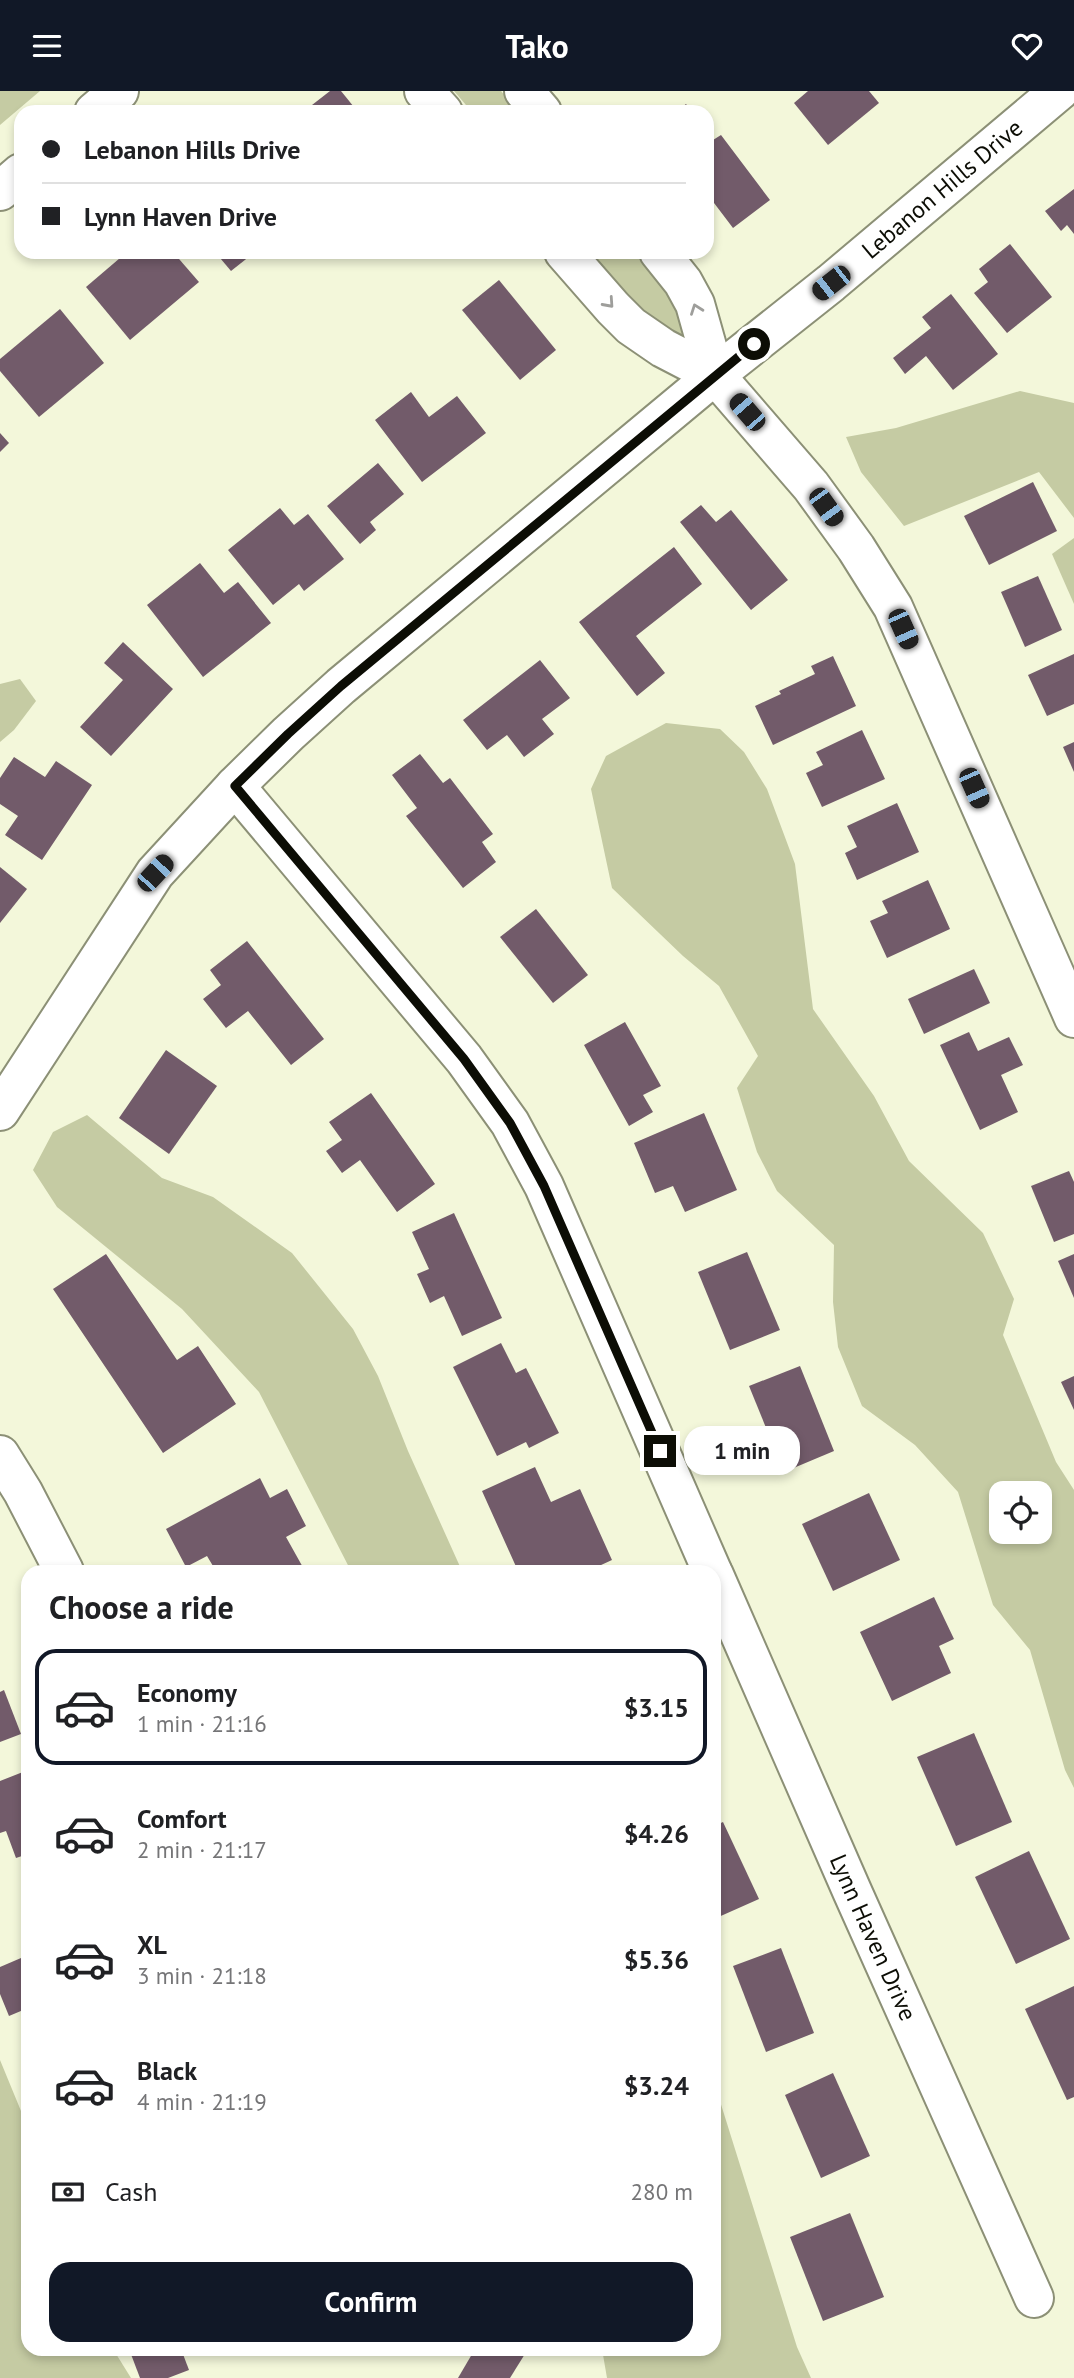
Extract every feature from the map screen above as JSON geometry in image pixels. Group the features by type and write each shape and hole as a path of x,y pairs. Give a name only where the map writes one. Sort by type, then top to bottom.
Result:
{"street":[{"path":"102,105 119,91"},
{"path":"425,91 437,105"},
{"path":"524,91 536,105"},
{"name":"Lebanon Hills Drive","path":"0,1111 155,873 235,786 288,734 341,686 715,375 831,283 1059,91"},
{"path":"0,191 14,179"},
{"path":"570,259 631,326 663,348 715,375 811,486 856,548 893,607 1074,1018"},
{"path":"664,259 695,305 715,375"},
{"name":"Lynn Haven Drive","path":"235,786 464,1059 510,1123 544,1186 710,1565"},
{"path":"0,1455 23,1492 61,1565"},
{"name":"Lynn Haven Drive","path":"721,1591 1034,2298"}],"green space":[{"path":"0,91 40,91 24,105 14,105 14,113 0,125"},
{"path":"454,91 501,91 513,105 466,105"},
{"path":"595,259 642,259 668,292 679,311 685,339 644,312"},
{"path":"1020,391 1074,403 1074,518 1039,472 904,526 861,472 846,437 896,428"},
{"path":"1074,538 1074,604 1052,554"},
{"path":"20,679 36,701 14,730 0,742 0,684"},
{"path":"666,723 720,729 744,752 767,789 795,864 813,1009 874,1096 909,1161 983,1233 1014,1299 1003,1335 1056,1462 1074,1490 1074,1788 1065,1770 1030,1650 993,1605 958,1492 915,1445 862,1406 838,1347 833,1302 834,1245 777,1191 757,1152 737,1088 758,1056 719,986 683,956 612,888 591,789 606,756"},
{"path":"87,1115 162,1178 213,1197 292,1253 353,1329 378,1376 459,1565 348,1565 259,1392 182,1309 57,1207 33,1170 53,1132"},
{"path":"0,2060 21,2111 21,2356 117,2356 131,2378 0,2378"},
{"path":"721,2104 797,2347 811,2378 607,2378 603,2356 721,2356"}],"building":[{"path":"330,91 341,91 352,105 312,105"},
{"path":"808,91 869,91 879,103 828,145 794,103"},
{"path":"721,135 770,200 733,228 714,203 714,139"},
{"path":"1074,189 1074,234 1067,225 1061,231 1045,211"},
{"path":"1010,244 1052,297 1007,333 974,293 988,282 979,269"},
{"path":"119,259 179,259 199,282 130,340 86,287"},
{"path":"221,259 246,259 231,271"},
{"path":"499,280 556,350 520,380 462,310"},
{"path":"951,294 998,354 953,390 926,356 905,374 893,358 931,328 922,317"},
{"path":"60,309 104,363 39,417 0,371 0,359"},
{"path":"411,392 429,417 457,396 486,433 422,482 375,420"},
{"path":"0,433 9,443 0,452"},
{"path":"378,463 404,494 370,522 376,530 360,544 327,506"},
{"path":"1033,482 1057,531 989,565 964,516"},
{"path":"701,505 716,522 731,510 788,580 751,610 680,522"},
{"path":"280,508 294,525 308,514 344,559 304,591 299,584 273,605 228,550"},
{"path":"674,547 702,584 636,636 665,673 637,696 579,622"},
{"path":"200,563 224,593 238,582 271,623 203,677 147,605"},
{"path":"1038,576 1062,630 1025,647 1001,592"},
{"path":"123,642 173,689 111,756 80,727 123,680 104,663"},
{"path":"1074,654 1074,704 1047,716 1028,675"},
{"path":"833,656 856,706 773,745 755,706 815,674 811,666"},
{"path":"540,660 570,698 542,719 554,734 524,757 507,735 487,750 463,720"},
{"path":"862,730 885,779 822,807 806,773 823,765 816,752"},
{"path":"1074,742 1074,772 1063,747"},
{"path":"420,754 443,783 450,778 493,834 482,842 496,862 463,888 406,816 417,808 392,775"},
{"path":"14,757 45,777 56,761 92,785 42,860 5,835 18,816 0,804 0,778"},
{"path":"897,803 919,852 857,880 845,853 857,847 847,826"},
{"path":"0,867 27,889 0,923"},
{"path":"928,880 950,929 887,958 870,921 888,913 882,901"},
{"path":"536,909 588,975 553,1003 500,937"},
{"path":"247,941 324,1039 291,1065 248,1011 226,1028 203,999 221,985 210,970"},
{"path":"974,969 990,1003 924,1034 908,999"},
{"path":"625,1022 661,1086 643,1095 653,1112 629,1126 584,1045"},
{"path":"969,1032 978,1051 1009,1037 1023,1065 1001,1075 1018,1112 980,1130 940,1045"},
{"path":"166,1050 217,1086 169,1154 119,1118"},
{"path":"371,1093 435,1184 397,1212 360,1160 342,1173 326,1151 342,1140 329,1122"},
{"path":"704,1113 737,1190 685,1212 673,1186 655,1193 634,1143"},
{"path":"1069,1171 1074,1182 1074,1234 1054,1242 1031,1186"},
{"path":"454,1213 502,1318 462,1336 444,1296 430,1303 417,1274 429,1269 412,1232"},
{"path":"747,1252 780,1330 730,1350 698,1272"},
{"path":"106,1254 177,1360 198,1346 236,1404 163,1453 53,1289"},
{"path":"1074,1254 1074,1298 1058,1261"},
{"path":"501,1343 516,1373 526,1368 559,1433 529,1448 526,1442 497,1456 453,1367"},
{"path":"800,1366 834,1451 784,1472 749,1386"},
{"path":"1074,1376 1074,1410 1061,1382"},
{"path":"535,1467 551,1502 580,1489 612,1560 601,1565 515,1565 482,1491"},
{"path":"260,1478 270,1498 287,1489 306,1526 286,1537 302,1565 212,1565 207,1556 185,1565 166,1529"},
{"path":"869,1493 900,1560 833,1591 802,1524"},
{"path":"934,1597 954,1639 939,1646 951,1673 892,1701 860,1632"},
{"path":"4,1690 21,1734 0,1742 0,1692"},
{"path":"974,1733 1012,1822 956,1846 917,1757"},
{"path":"21,1773 21,1856 16,1858 6,1831 0,1833 0,1781"},
{"path":"723,1822 759,1899 721,1916"},
{"path":"1029,1851 1070,1939 1016,1964 975,1877"},
{"path":"781,1948 814,2033 766,2052 733,1966"},
{"path":"21,1958 21,2011 9,2016 0,1994 0,1967"},
{"path":"1074,1986 1074,2097 1067,2100 1025,2009"},
{"path":"833,2073 870,2156 821,2178 785,2095"},
{"path":"850,2213 884,2297 823,2321 790,2237"},
{"path":"132,2356 184,2356 189,2370 168,2378 140,2378"},
{"path":"471,2356 524,2356 510,2378 458,2378"}],"route":[{"path":"660,1451 544,1186 510,1123 464,1059 235,786 341,686 754,344"}]}
